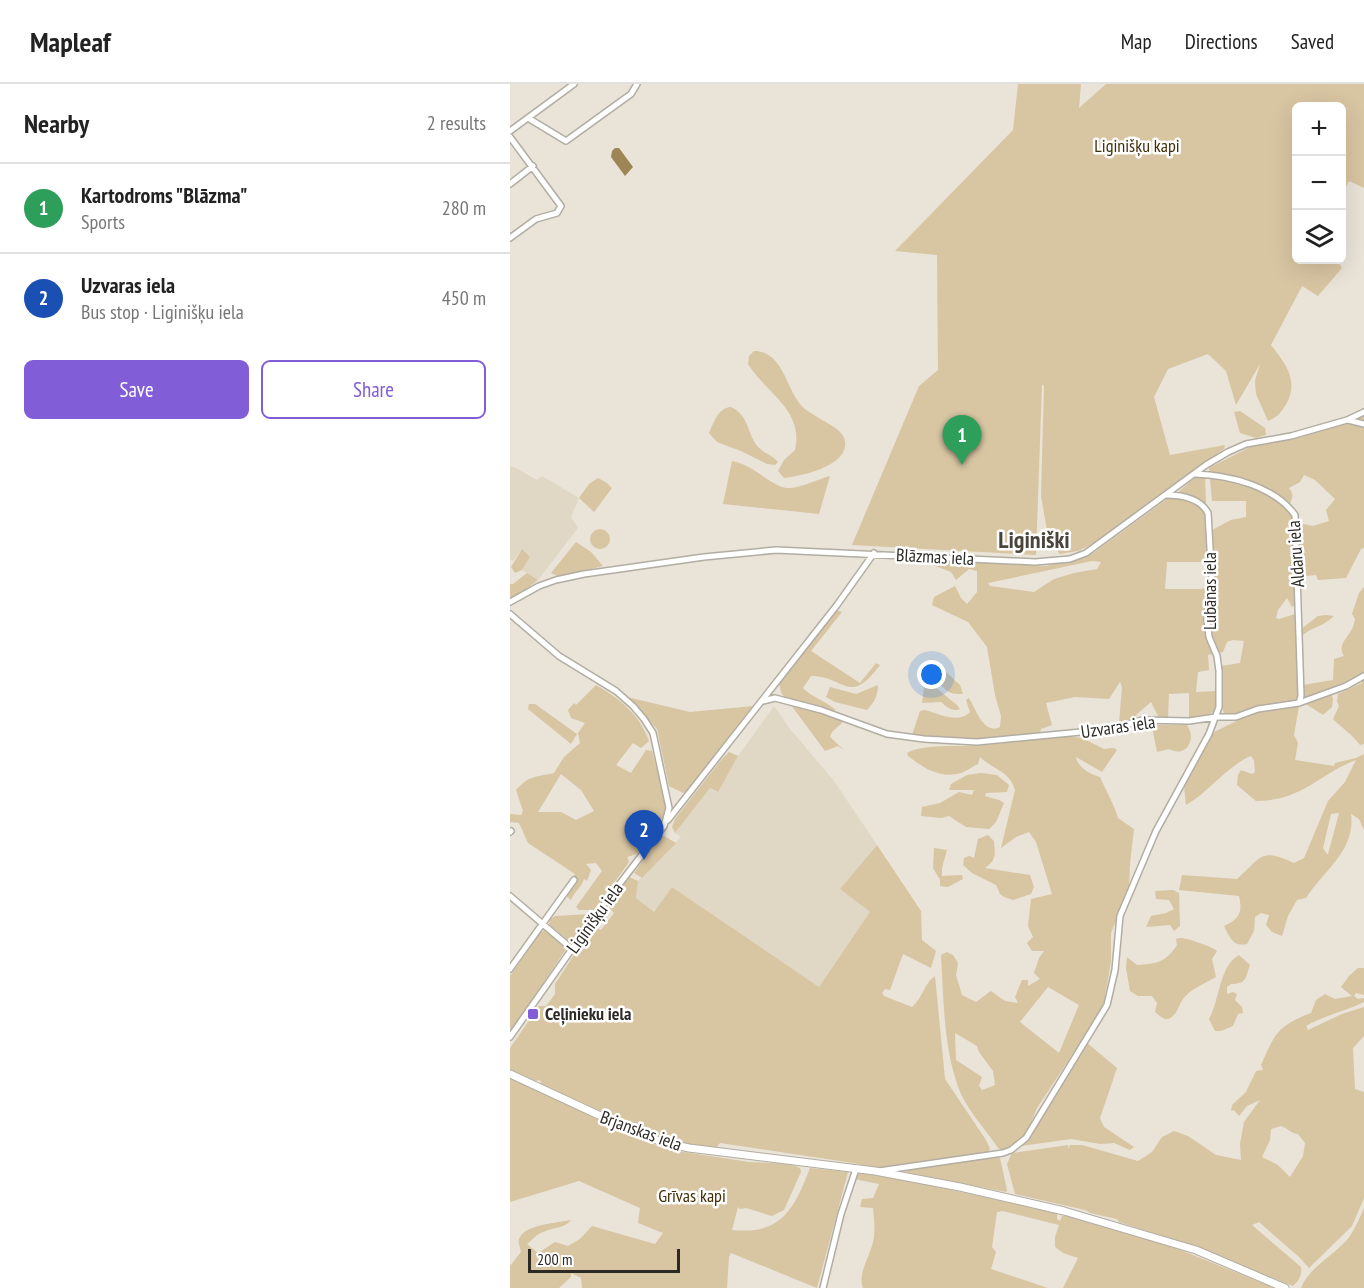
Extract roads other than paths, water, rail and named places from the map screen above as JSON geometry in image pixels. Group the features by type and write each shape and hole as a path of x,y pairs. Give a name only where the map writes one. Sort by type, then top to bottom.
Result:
{"main road":[{"name":"Brjanskas iela","path":"510,1074 662,1143 875,1171 960,1187 1064,1211 1196,1250 1285,1288"}],"street":[{"path":"510,131 574,84"},
{"path":"528,118 566,141 631,94 637,84"},
{"path":"510,137 561,204 557,213 536,219 510,238"},
{"path":"510,184 533,166"},
{"name":"Blāzmas iela","path":"510,602 539,586 556,580 704,556 776,550 1035,562 1070,559 1086,553 1228,452 1246,444 1291,436 1347,420 1364,412"},
{"path":"1347,420 1364,424"},
{"name":"Aldaru iela","path":"1195,474 1238,480 1275,497 1290,508 1295,515 1301,696 1299,703"},
{"name":"Lubānas iela","path":"1165,495 1176,495 1194,500 1205,507 1208,513 1212,582 1208,619 1209,637 1218,663 1220,690 1216,717"},
{"path":"664,826 837,605 874,553"},
{"name":"Liginišķu iela","path":"510,614 559,656 616,691 644,719 653,733 669,808 664,826 598,912 510,1037"},
{"name":"Uzvaras iela","path":"763,701 775,698 821,710 887,734 977,742 1112,729 1142,720 1189,721 1236,717 1258,709 1299,703 1346,686 1364,676"},
{"path":"875,1171 1003,1153 1011,1150 1026,1138 1107,1005 1115,970 1120,916 1156,831 1216,717"},
{"path":"510,969 574,880"},
{"path":"510,896 572,949"},
{"path":"824,1288 854,1168"}],"place":[{"name":"Kartodroms \"Blāzma\"","path":"962,465"},
{"name":"Uzvaras iela","path":"644,860"},
{"name":"Ceļinieku iela","path":"533,1014"}],"district":[{"name":"Liginiški","path":"1034,540"}],"park label":[{"name":"Liginišķu kapi","path":"1137,146"},
{"name":"Grīvas kapi","path":"692,1196"}]}
